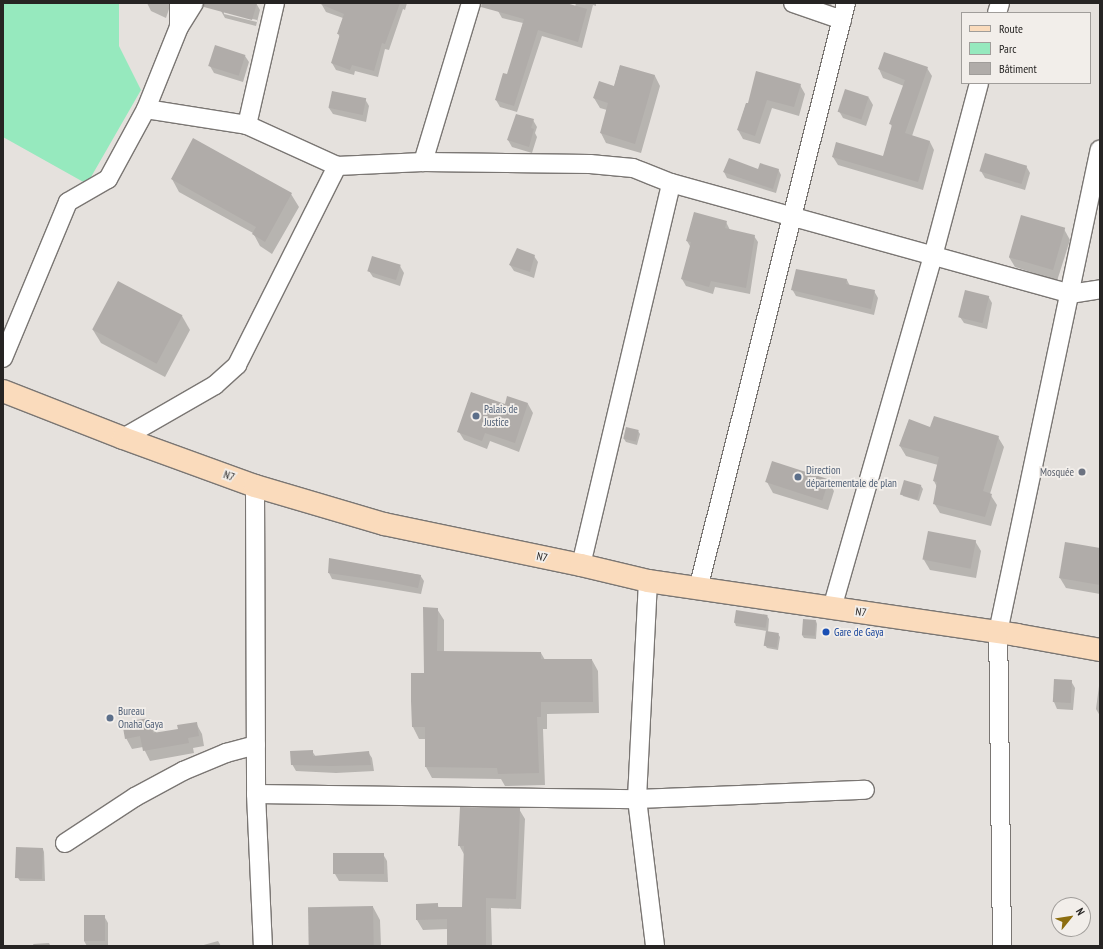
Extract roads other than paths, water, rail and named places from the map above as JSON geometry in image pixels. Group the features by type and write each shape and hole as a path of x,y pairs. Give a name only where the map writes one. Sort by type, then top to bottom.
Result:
{"main road":[{"name":"N7","path":"3,391 123,438 255,486 384,524 581,565 648,581 998,632 1100,650"}],"street":[{"path":"179,3 179,28"},
{"path":"3,358 68,202 108,179 146,109 179,28 194,3"},
{"path":"247,125 275,3"},
{"path":"422,162 471,3"},
{"path":"698,589 844,12 793,3"},
{"path":"832,608 932,256 978,84"},
{"path":"146,109 247,125 337,166 422,162 590,164 633,168 671,183 1070,294 1100,288"},
{"path":"1002,946 998,632 1100,150"},
{"path":"123,438 215,385 237,365 337,166"},
{"path":"581,565 671,183"},
{"path":"255,486 256,794 263,946"},
{"path":"648,581 637,799 655,946"},
{"path":"66,843 135,797 183,771 226,753 256,745"},
{"path":"256,794 637,799 865,790"}],"place":[{"name":"Palais de Justice","path":"476,416"},
{"name":"Mosquée","path":"1082,472"},
{"name":"Direction départementale de plan","path":"798,477"},
{"name":"Gare de Gaya","path":"826,632"},
{"name":"Bureau Onaha Gaya","path":"110,718"}]}
